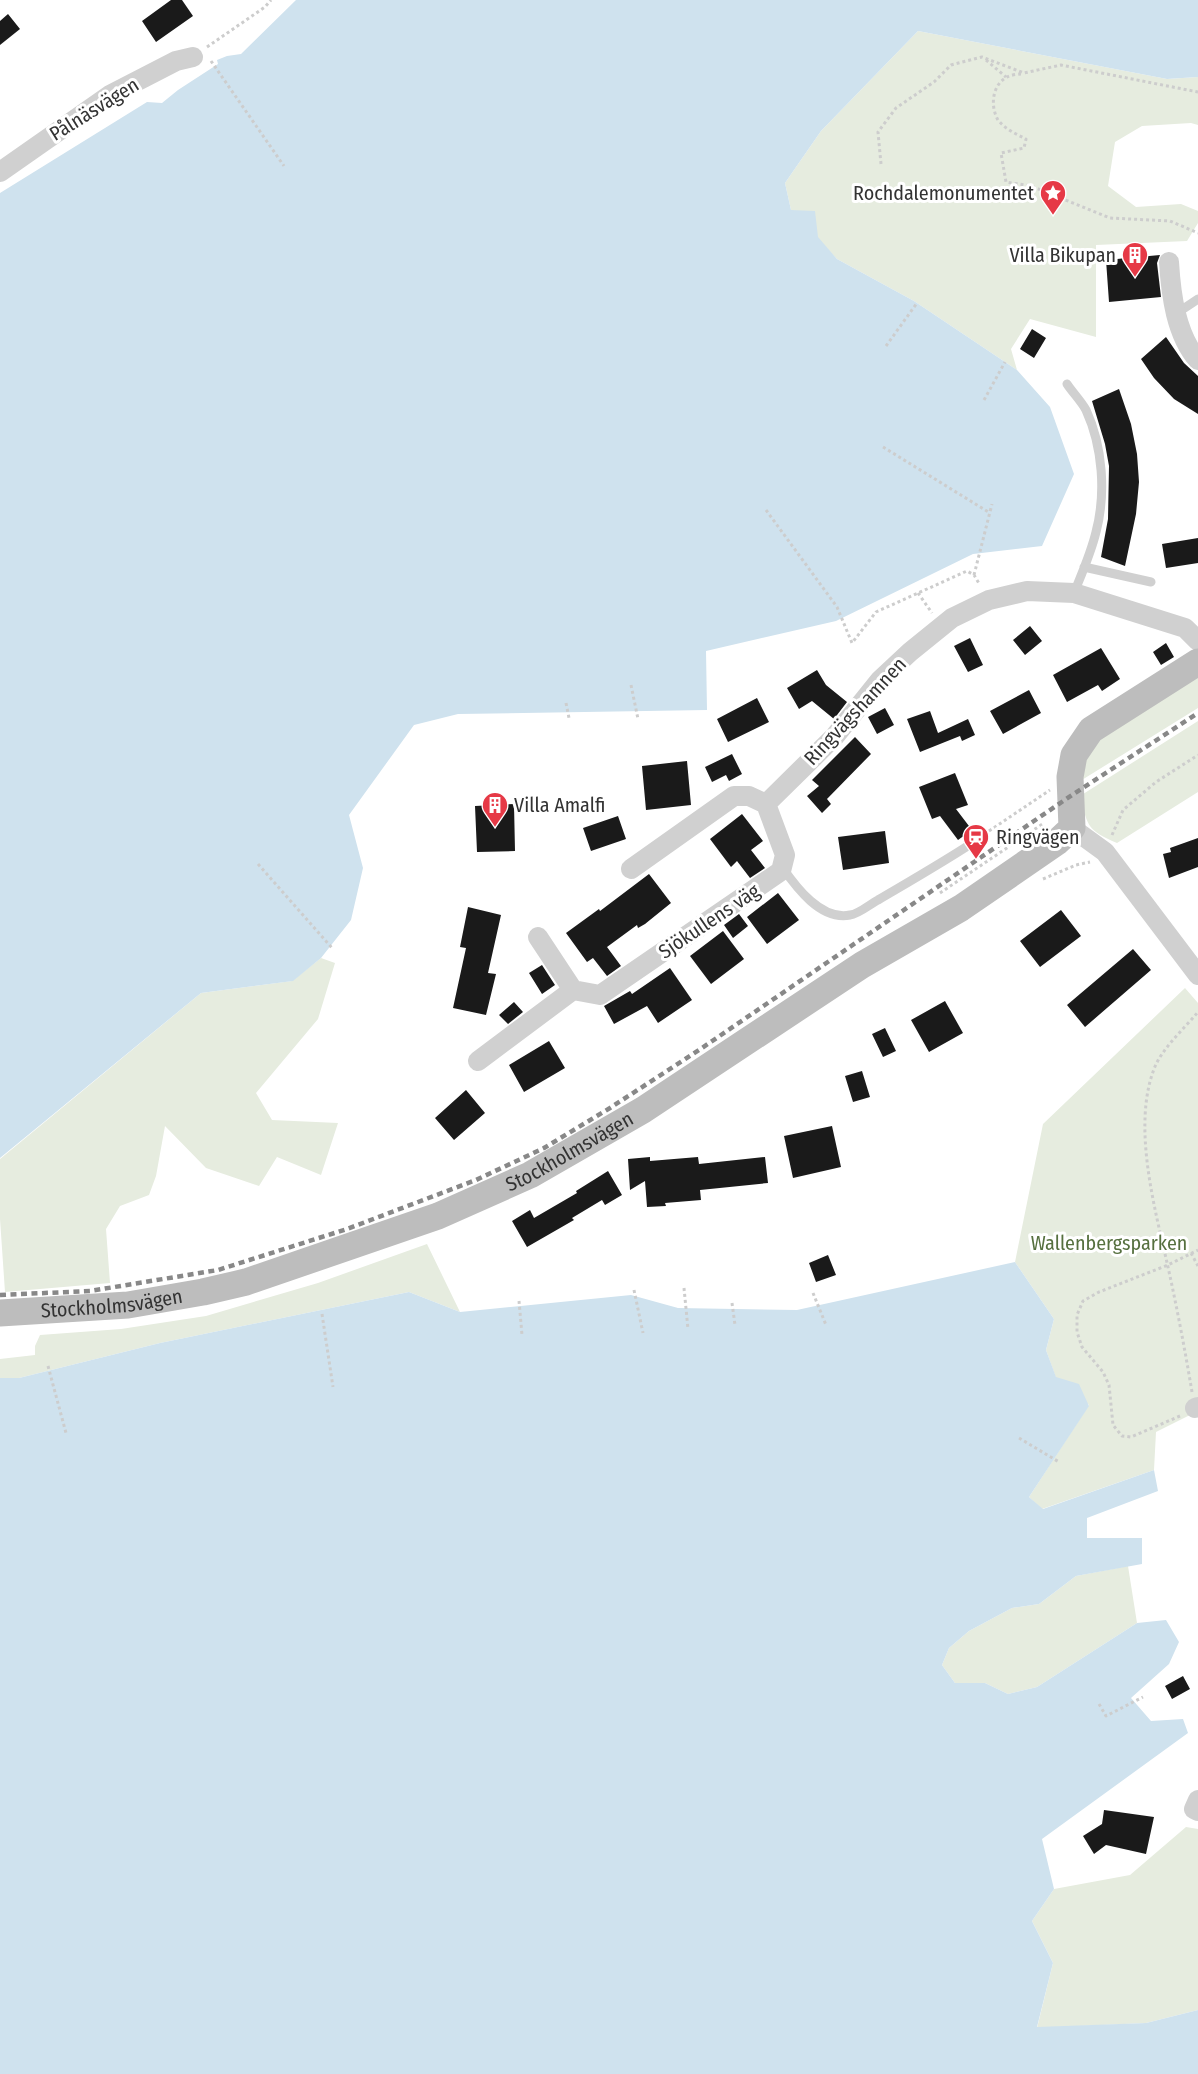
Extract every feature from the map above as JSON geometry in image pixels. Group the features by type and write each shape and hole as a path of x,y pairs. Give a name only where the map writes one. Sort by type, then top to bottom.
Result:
{"main road":[{"path":"1062,823 1074,755 1091,730 1198,662"},
{"name":"Stockholmsvägen","path":"0,1313 128,1305 246,1282 438,1216 530,1175 643,1110 861,964 961,908 1057,842 1062,823"}],"street":[{"name":"Pålnäsvägen","path":"0,172 110,95 177,61 202,59"},
{"path":"1169,262 1172,295 1177,314 1184,337 1198,360"},
{"name":"Ringvägshamnen","path":"766,804 835,736 880,680 910,652 952,618 989,600 1028,591 1074,593 1185,628 1198,641"},
{"path":"631,869 734,796 750,796 766,804 785,855 783,867"},
{"path":"1062,823 1105,852 1198,975"},
{"name":"Sjökullens väg","path":"573,990 600,995 782,871 783,867"},
{"path":"478,1061 573,990 538,937"},
{"path":"1198,1800 1194,1809 1198,1811"}],"lane":[{"path":"1177,314 1198,299"},
{"path":"1067,384 1085,409 1095,436 1101,471 1100,514 1096,534 1074,593"},
{"path":"1084,567 1151,582"},
{"path":"783,867 796,887 812,903 832,913 850,916 944,861 980,837"}],"path":[{"path":"271,0 202,59 284,166"},
{"path":"881,164 878,132 896,108 934,82 951,65 982,57 1024,73"},
{"path":"982,57 1006,77"},
{"path":"1198,92 1061,65 1006,77 994,92 993,109 999,121 1011,132 1026,139 1024,148 1001,153 1006,182 1031,186 1110,218 1170,221 1198,233"},
{"path":"886,346 917,303"},
{"path":"984,400 1005,362"},
{"path":"883,447 990,513"},
{"path":"974,575 992,504"},
{"path":"766,510 837,607 852,643 876,612 967,571 974,575 989,600"},
{"path":"918,593 942,627"},
{"path":"632,685 638,719"},
{"path":"566,703 569,718"},
{"path":"1076,866 1093,862 1105,852 1123,810 1156,782 1198,755"},
{"path":"980,837 1052,788"},
{"path":"938,895 1062,823"},
{"path":"258,864 332,948"},
{"path":"1198,1012 1167,1048 1154,1068 1147,1099 1145,1134 1155,1217 1168,1265 1196,1408 1192,1412 1131,1437 1122,1436 1113,1425 1108,1385 1102,1372 1082,1347 1077,1332 1077,1315 1083,1301 1099,1292 1168,1265 1198,1250"},
{"path":"1191,1253 1198,1266"},
{"path":"684,1288 688,1329"},
{"path":"634,1290 643,1333"},
{"path":"813,1293 826,1325"},
{"path":"519,1301 522,1335"},
{"path":"732,1303 735,1325"},
{"path":"322,1314 333,1387"},
{"path":"48,1366 66,1433"},
{"path":"1019,1438 1059,1462"},
{"path":"1099,1704 1106,1716 1143,1697"}],"green space":[{"path":"918,31 1167,79 1198,77 1198,125 1191,123 1142,126 1115,142 1108,186 1136,207 1181,204 1198,211 1198,223 1187,241 1096,245 1096,337 1030,319 1011,349 1017,370 914,301 837,259 791,210 785,183 821,131"},
{"path":"1198,672 1198,708 1077,783 1092,740"},
{"path":"1198,721 1198,792 1117,843 1094,831 1087,821 1080,796"},
{"path":"321,958 335,963 318,1019 256,1093 272,1120 338,1123 321,1175 277,1157 259,1186 206,1168 165,1126 156,1176 149,1195 120,1206 106,1229 110,1283 5,1292 0,1219 0,1159 201,993 292,981"},
{"name":"Wallenbergsparken","path":"1185,988 1198,1003 1198,1411 1156,1432 1154,1470 1042,1509 1029,1497 1089,1405 1056,1378 1046,1350 1054,1319 1015,1262 1043,1124"},
{"path":"427,1244 460,1312 409,1292 160,1343 19,1378 0,1378 0,1359 35,1355 35,1346 40,1335 121,1329 206,1316 318,1283"},
{"path":"1128,1566 1137,1623 1037,1687 1008,1694 985,1683 955,1683 942,1665 949,1648 969,1631 1012,1608 1039,1604 1076,1576"},
{"path":"1186,1827 1198,1829 1198,2010 1146,2023 1037,2028 1053,1963 1032,1921 1054,1889 1130,1875"}],"water":[{"path":"296,0 1198,0 1198,77 1167,79 918,31 821,131 785,183 791,210 815,211 818,237 837,259 914,301 1017,370 1050,407 1074,474 1042,546 973,554 836,621 706,651 707,710 458,714 414,725 349,815 363,868 351,920 321,958 293,981 201,993 0,1158 0,193 147,102 162,103 218,64 217,60 241,54"},
{"path":"1015,1262 1054,1319 1046,1350 1056,1377 1079,1384 1089,1406 1029,1497 1043,1509 1154,1470 1158,1491 1087,1518 1087,1538 1142,1538 1142,1564 1076,1576 1039,1604 1012,1608 969,1631 949,1648 942,1665 955,1683 985,1683 1008,1694 1037,1687 1137,1623 1166,1620 1179,1642 1169,1664 1131,1698 1151,1721 1183,1719 1188,1733 1042,1839 1054,1889 1032,1921 1053,1963 1037,2027 1146,2023 1198,2010 1198,2074 0,2074 0,1378 19,1378 160,1343 409,1292 460,1312 631,1295 678,1308 797,1310"}],"building":[{"path":"171,0 182,0 193,16 156,42 142,21"},
{"path":"8,14 20,29 0,45 0,21"},
{"name":"Villa Bikupan","path":"1160,255 1157,263 1161,297 1109,302 1106,260"},
{"path":"1032,329 1046,338 1034,358 1020,349"},
{"path":"1166,337 1184,363 1198,376 1198,414 1174,399 1154,378 1141,359"},
{"path":"1119,389 1131,424 1137,454 1139,482 1136,514 1125,566 1101,557 1108,519 1109,466 1092,401"},
{"path":"1198,538 1198,563 1166,568 1162,544"},
{"path":"1030,626 1042,641 1025,655 1013,640"},
{"path":"970,638 983,665 968,672 954,646"},
{"path":"1166,643 1174,657 1161,665 1153,652"},
{"path":"1101,648 1120,679 1102,691 1098,685 1067,702 1053,675"},
{"path":"817,670 826,685 847,702 834,719 812,701 799,709 787,688"},
{"path":"1029,690 1041,713 1003,734 990,711"},
{"path":"757,698 769,722 728,742 717,719"},
{"path":"885,708 894,725 877,734 868,717"},
{"path":"930,711 938,733 968,719 975,735 962,741 960,736 920,752 907,719"},
{"path":"855,737 871,754 827,799 831,804 822,813 807,796 819,786 812,780"},
{"path":"732,754 742,774 729,781 726,775 712,782 705,767"},
{"path":"687,761 691,805 646,810 642,766"},
{"path":"955,773 968,805 956,809 972,830 958,840 940,816 932,819 919,787"},
{"name":"Villa Amalfi","path":"514,804 515,851 477,852 475,806"},
{"path":"742,814 763,841 751,850 765,868 750,878 737,861 731,867 710,839"},
{"path":"618,816 626,839 591,851 583,828"},
{"path":"885,831 889,863 843,870 838,837"},
{"path":"1198,838 1198,867 1169,878 1163,854 1171,852 1170,848"},
{"path":"649,874 671,903 645,924 638,928 637,925 607,947 621,966 607,976 593,958 587,962 566,933"},
{"path":"778,893 799,920 767,944 747,917"},
{"path":"468,907 501,915 488,973 496,974 486,1015 453,1008 466,948 460,947"},
{"path":"1061,910 1081,936 1040,967 1020,941"},
{"path":"739,914 748,926 733,938 724,925"},
{"path":"723,931 744,959 711,984 690,956"},
{"path":"1133,949 1151,970 1085,1027 1067,1005"},
{"path":"542,965 555,985 542,994 529,973"},
{"path":"670,968 692,1000 658,1023 647,1006 614,1024 604,1006 630,991 632,994"},
{"path":"945,1001 963,1033 929,1052 911,1020"},
{"path":"514,1002 523,1012 508,1024 499,1015"},
{"path":"885,1028 896,1051 883,1057 872,1034"},
{"path":"549,1041 565,1068 524,1092 509,1065"},
{"path":"862,1071 870,1097 853,1102 845,1076"},
{"path":"466,1090 485,1113 454,1140 435,1118"},
{"path":"832,1126 841,1167 793,1178 784,1136"},
{"path":"650,1157 650,1161 698,1157 699,1164 765,1157 768,1183 700,1190 701,1200 647,1207 645,1181 630,1190 628,1159"},
{"path":"608,1171 622,1195 605,1205 602,1200 572,1218 574,1220 527,1247 512,1221 530,1210 534,1218 577,1193 576,1191"},
{"path":"828,1255 836,1275 816,1282 809,1263"},
{"path":"1183,1676 1190,1689 1172,1699 1165,1686"},
{"path":"1104,1810 1154,1817 1146,1854 1106,1845 1094,1854 1083,1836 1102,1824"}],"railway":[{"path":"0,1295 90,1291 218,1270 347,1229 476,1180 544,1148 702,1048 1072,795 1198,713"}],"place":[{"name":"Rochdalemonumentet","path":"1053,216"},
{"name":"Villa Bikupan","path":"1135,278"},
{"name":"Villa Amalfi","path":"495,828"},
{"name":"Ringvägen","path":"976,860"}]}
